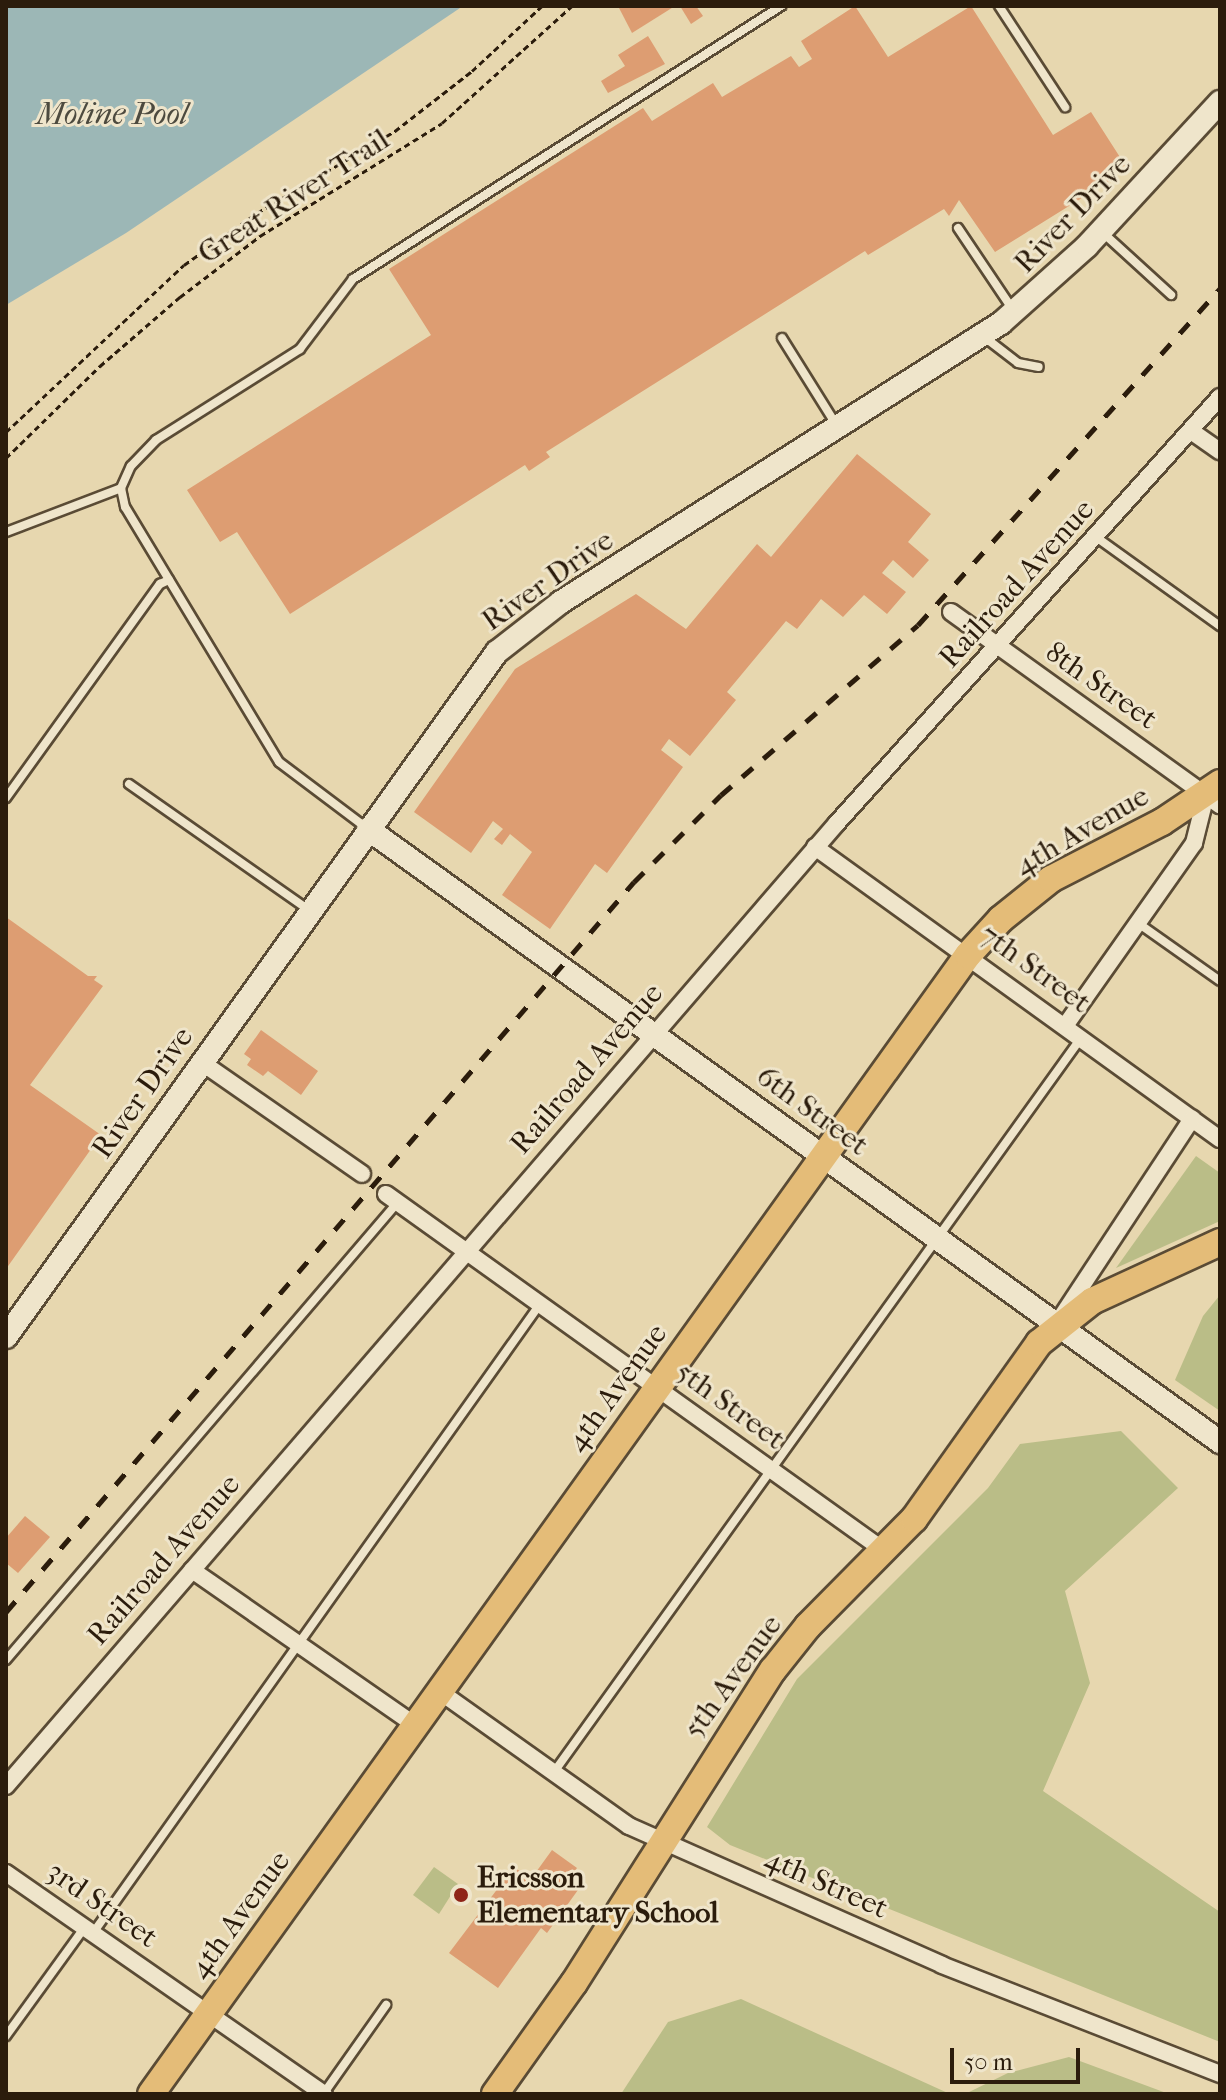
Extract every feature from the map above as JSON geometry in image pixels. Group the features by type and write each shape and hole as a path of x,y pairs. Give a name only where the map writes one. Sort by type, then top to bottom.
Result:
{"main road":[{"name":"River Drive","path":"6,1337 472,681 518,633 1015,312 1101,231 1220,102"},
{"name":"4th Avenue","path":"151,2094 968,955 1001,919 1051,879 1215,794"},
{"name":"6th Street","path":"368,829 1220,1442"},
{"name":"5th Avenue","path":"495,2094 574,1983 662,1842 790,1648 886,1552 1057,1323 1092,1301 1220,1242"}],"street":[{"name":"Railroad Avenue","path":"6,1786 815,847 999,647 1220,397"},
{"path":"1191,431 1220,451"},
{"name":"8th Street","path":"951,612 1215,794"},
{"path":"1065,1026 1194,843 1215,794"},
{"name":"7th Street","path":"815,847 1220,1139"},
{"path":"201,1062 362,1174"},
{"name":"5th Avenue","path":"1057,1323 1086,1272 1192,1119"},
{"name":"5th Street","path":"392,1198 886,1552"},
{"path":"192,1570 415,1725"},
{"name":"4th Street","path":"439,1691 629,1826 942,1965 1220,2074"},
{"name":"3rd Street","path":"6,1873 324,2094"}],"lane":[{"path":"368,829 279,762 125,507 121,488 131,466 156,440 300,349 353,279 781,6"},
{"path":"999,6 1065,107"},
{"path":"958,228 1015,312"},
{"path":"1101,231 1171,295"},
{"path":"982,336 1018,363 1039,367"},
{"path":"782,338 838,428"},
{"path":"6,532 121,488"},
{"path":"1096,537 1220,626"},
{"path":"6,798 160,584 169,580"},
{"path":"129,784 310,911"},
{"path":"1138,923 1220,981"},
{"path":"554,1772 1081,1038"},
{"path":"6,1660 392,1198"},
{"path":"6,2036 89,1930 540,1304"},
{"path":"324,2094 386,2005"}],"path":[{"name":"Great River Trail","path":"6,432 184,265 257,213 395,131 472,71 542,6"},
{"name":"Great River Trail","path":"6,458 100,366 180,297 260,236 442,123 572,6"}],"green space":[{"path":"1196,1156 1220,1173 1220,1221 1116,1268"},
{"path":"1220,1295 1220,1411 1175,1380 1203,1316"},
{"path":"1121,1431 1178,1488 1065,1591 1090,1683 1043,1791 1220,1912 1220,2042 730,1845 707,1827 797,1679 988,1488 1020,1444"},
{"path":"434,1867 458,1884 439,1914 413,1895"},
{"path":"741,1999 950,2094 621,2094 668,2022"},
{"path":"1069,2057 1169,2094 965,2094 1008,2073"}],"water":[{"name":"Moline Pool","path":"6,6 463,6 126,233 6,305"}],"building":[{"path":"618,6 675,6 632,33"},
{"path":"680,6 696,6 703,16 691,24"},
{"path":"855,6 888,57 971,6 1053,135 1091,112 1125,165 1111,174 1114,178 995,252 959,200 949,216 944,209 868,255 865,251 546,452 550,457 529,471 525,465 290,614 237,532 220,542 187,490 431,335 389,269 643,108 652,121 713,83 722,97 791,56 799,67 812,59 801,41"},
{"path":"648,36 665,64 608,93 601,81 625,66 618,55"},
{"path":"857,454 931,514 908,542 929,560 913,578 893,560 882,573 906,592 887,614 864,595 843,617 821,599 797,629 786,621 727,692 736,700 690,756 669,739 661,750 683,767 607,873 595,864 550,929 502,895 532,852 510,834 502,845 494,839 503,829 493,821 471,853 414,812 515,669 636,594 686,629 757,544 771,557"},
{"path":"6,917 88,976 97,976 94,980 103,986 30,1085 101,1135 6,1269"},
{"path":"261,1030 318,1071 301,1095 268,1071 263,1076 247,1065 251,1059 244,1054"},
{"path":"25,1516 50,1537 18,1573 6,1563 6,1538"},
{"path":"552,1850 577,1868 572,1875 583,1883 547,1933 541,1928 498,1988 449,1953 514,1867 531,1879"}],"railway":[{"path":"6,1612 634,882 721,795 918,625 1220,289"}],"place":[{"name":"Ericsson Elementary School","path":"461,1895"}]}
